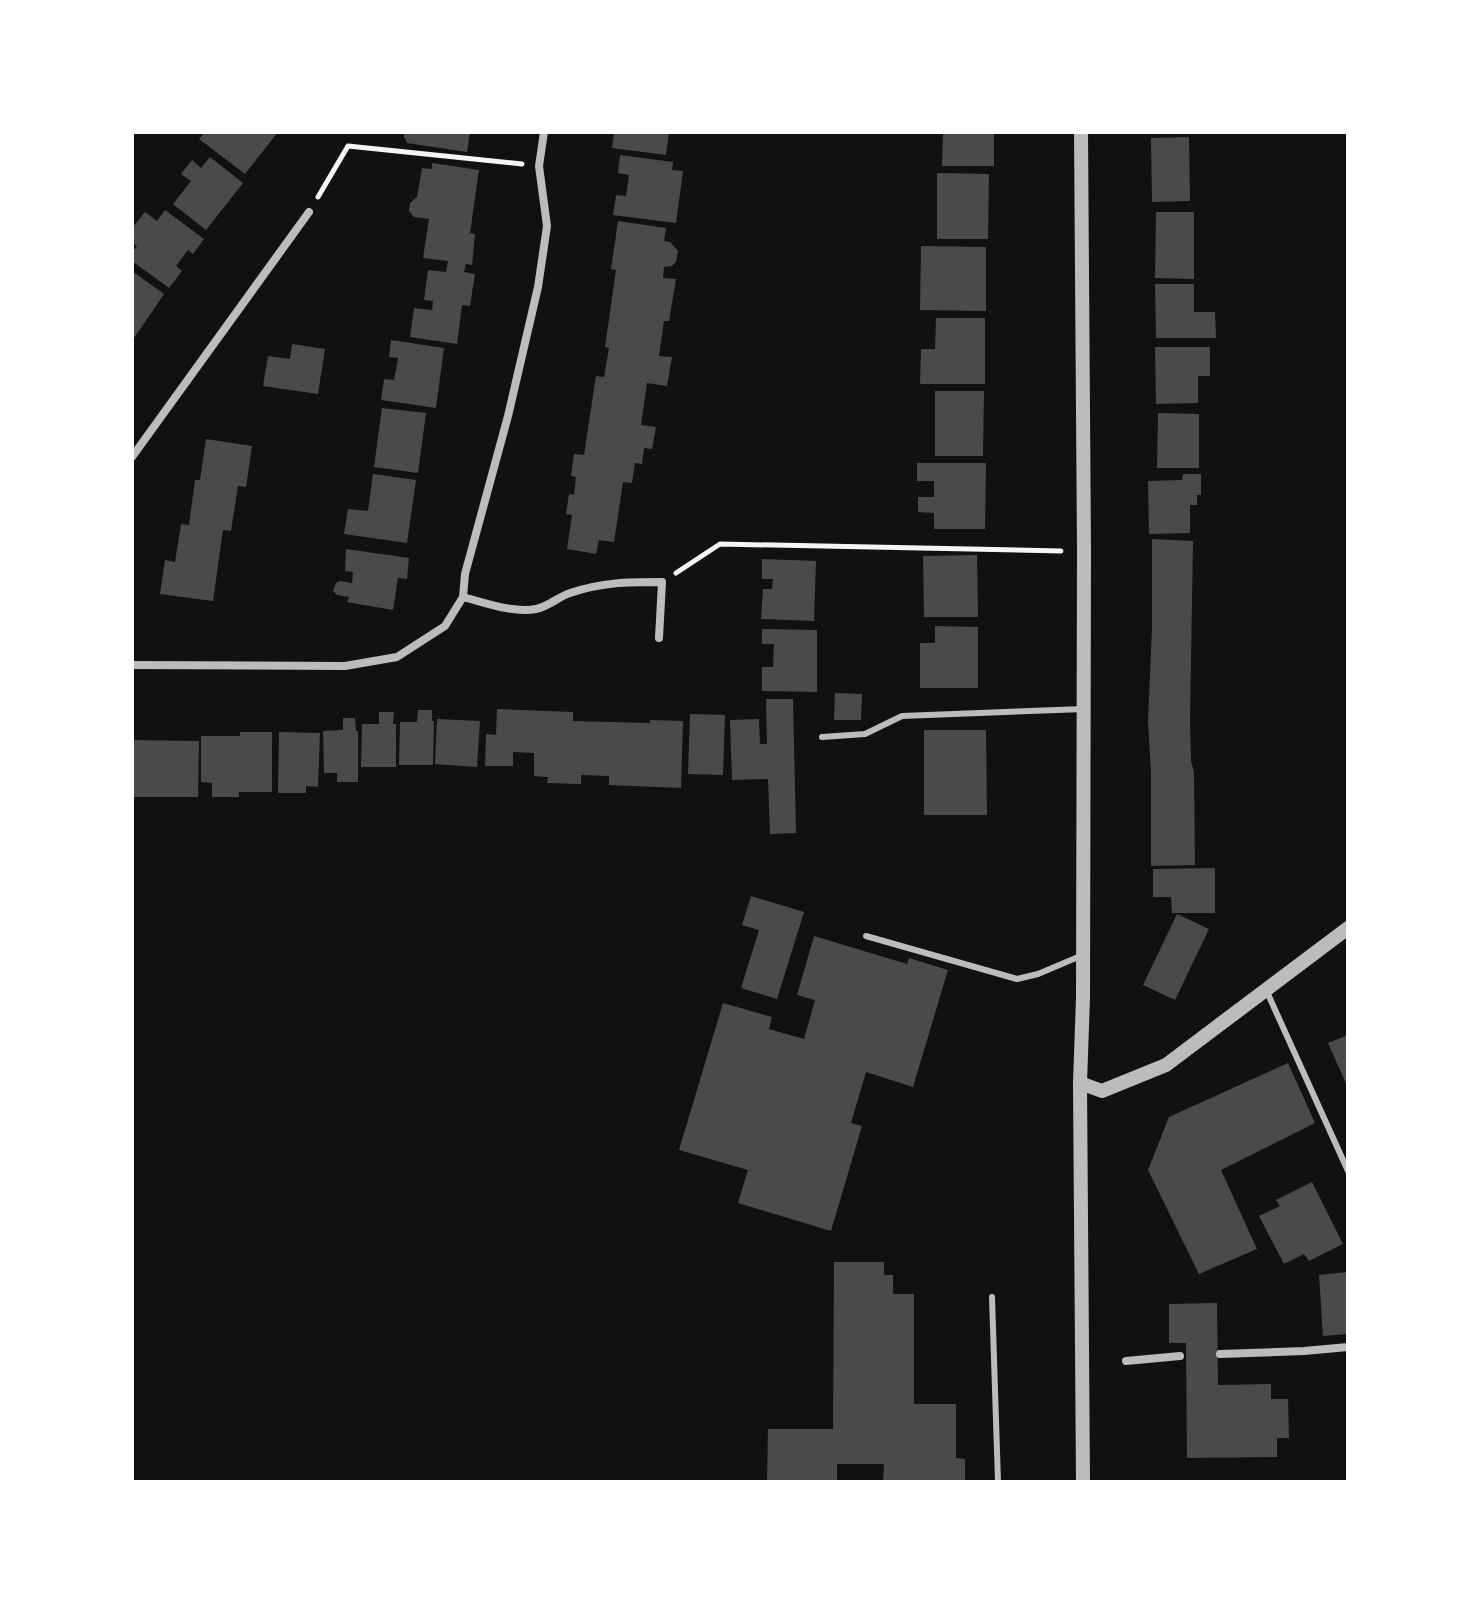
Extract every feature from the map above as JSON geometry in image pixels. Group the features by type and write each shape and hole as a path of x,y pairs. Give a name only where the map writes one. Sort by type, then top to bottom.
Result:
{"street":[{"path":"132,665 345,666 397,657 445,626 463,597 465,574 508,416 538,287 547,226 539,166 544,132"},
{"path":"1081,132 1084,709 1080,1083 1083,1482"},
{"path":"132,457 309,212"},
{"path":"463,597 512,609 539,609 590,587 613,582 662,582 659,638"},
{"path":"1080,1083 1102,1091 1166,1065 1348,928"},
{"path":"1220,1354 1348,1347"},
{"path":"1126,1361 1180,1356"}],"lane":[{"path":"822,737 865,734 902,716 1084,709"},
{"path":"866,936 1017,979 1038,974 1083,955"},
{"path":"1266,990 1348,1171"},
{"path":"992,1297 998,1482"}],"path":[{"path":"309,212 348,146 539,166"},
{"path":"662,582 720,544 1084,552"}],"building":[{"path":"205,132 278,132 245,174 199,139"},
{"path":"404,132 470,132 467,152 407,143"},
{"path":"614,132 669,132 666,155 612,148"},
{"path":"943,132 994,132 994,166 942,166"},
{"path":"1189,137 1190,201 1152,202 1151,138"},
{"path":"620,155 673,162 672,170 683,171 676,223 613,215 616,195 626,196 629,175 618,173"},
{"path":"210,157 243,183 206,230 173,204 191,181 181,174 192,160 201,168"},
{"path":"432,163 479,170 470,233 475,234 472,265 466,264 464,272 475,274 470,306 462,305 457,344 410,337 414,308 432,310 433,301 424,300 428,270 446,272 448,261 423,258 429,219 414,217 409,211 410,203 417,197 422,168 432,169"},
{"path":"937,173 989,174 988,239 937,239"},
{"path":"165,210 204,239 193,254 188,250 176,266 182,271 169,288 132,261 132,253 137,246 132,243 132,228 145,212 157,221"},
{"path":"1156,212 1194,212 1194,279 1155,278"},
{"path":"618,221 666,228 664,241 670,242 678,251 676,262 664,267 663,278 676,279 669,321 664,321 659,356 672,357 667,386 647,383 641,425 656,427 652,449 644,448 642,464 635,463 632,483 623,482 614,542 599,540 596,554 567,549 572,515 566,514 569,494 574,495 576,477 571,476 574,454 584,455 596,376 604,377 616,270 611,269"},
{"path":"921,246 986,247 986,311 920,310"},
{"path":"132,271 164,294 132,341"},
{"path":"1155,284 1194,284 1194,312 1215,312 1216,338 1156,338"},
{"path":"936,318 985,318 985,384 920,384 921,349 935,349"},
{"path":"391,340 444,348 436,408 381,400 384,379 394,380 398,358 389,357"},
{"path":"292,344 325,349 318,394 263,386 268,356 290,359"},
{"path":"1155,347 1210,347 1210,376 1198,376 1198,403 1156,404"},
{"path":"935,391 984,391 983,456 935,456"},
{"path":"382,408 426,413 418,473 374,467"},
{"path":"1158,413 1199,414 1199,468 1157,468"},
{"path":"206,439 252,446 246,487 238,486 231,531 223,530 213,601 160,594 165,560 175,562 181,524 189,525 195,480 200,480"},
{"path":"917,463 986,463 985,529 934,529 934,513 918,512 918,497 934,497 934,481 917,481"},
{"path":"373,474 416,480 407,543 344,534 348,509 368,511"},
{"path":"1183,474 1201,474 1201,495 1197,495 1197,505 1190,505 1190,533 1149,534 1148,481 1182,480"},
{"path":"1152,539 1193,541 1190,721 1195,865 1151,866 1148,721"},
{"path":"346,549 409,558 407,579 398,578 393,610 347,602 349,597 333,591 340,581 352,583 353,572 345,571"},
{"path":"977,555 978,617 924,617 923,556"},
{"path":"762,559 816,561 814,621 761,619 763,589 772,589 773,579 762,579"},
{"path":"935,626 978,627 978,688 920,688 920,643 935,643"},
{"path":"762,629 817,630 817,692 762,691 762,667 773,667 774,644 762,644"},
{"path":"835,693 862,694 861,720 834,720"},
{"path":"766,699 793,699 796,833 770,834 768,779 732,780 730,720 759,719 760,744 767,744"},
{"path":"497,709 573,712 573,721 683,721 681,788 609,785 609,776 581,775 581,784 547,783 548,777 534,776 534,753 513,752 513,766 485,766 486,734 496,735"},
{"path":"418,710 432,710 433,765 399,765 400,722 417,722"},
{"path":"379,712 394,712 396,767 361,767 362,724 379,724"},
{"path":"690,714 725,715 723,775 688,774"},
{"path":"343,718 355,718 358,782 337,782 337,773 324,773 323,731 343,730"},
{"path":"437,719 480,721 477,767 435,764"},
{"path":"924,730 986,730 987,815 924,815"},
{"path":"240,732 272,732 272,792 239,792 239,797 212,797 212,783 201,782 201,736 240,736"},
{"path":"279,732 320,733 318,787 306,786 306,793 278,793"},
{"path":"132,740 199,741 198,797 132,797"},
{"path":"1215,868 1215,913 1172,913 1171,897 1153,897 1153,869"},
{"path":"751,896 804,912 777,999 741,988 759,930 742,925"},
{"path":"1177,914 1209,929 1175,1000 1143,985"},
{"path":"814,936 907,964 909,958 948,970 913,1087 866,1072 851,1123 862,1126 831,1231 738,1203 748,1170 679,1150 723,1003 772,1017 769,1029 804,1039 815,1000 797,995"},
{"path":"1348,1035 1348,1088 1328,1043"},
{"path":"1288,1063 1315,1123 1221,1170 1257,1249 1199,1274 1148,1170 1169,1117"},
{"path":"1312,1182 1343,1244 1309,1261 1304,1254 1284,1264 1259,1216 1280,1206 1276,1200"},
{"path":"834,1262 884,1262 884,1275 893,1275 893,1294 914,1294 914,1404 956,1404 956,1458 965,1459 965,1482 883,1482 884,1464 837,1464 837,1482 767,1482 768,1429 833,1429"},
{"path":"1348,1272 1348,1334 1323,1336 1319,1275"},
{"path":"1217,1303 1218,1385 1271,1384 1271,1399 1288,1399 1289,1438 1277,1438 1277,1457 1187,1458 1186,1343 1169,1343 1169,1304"}]}
